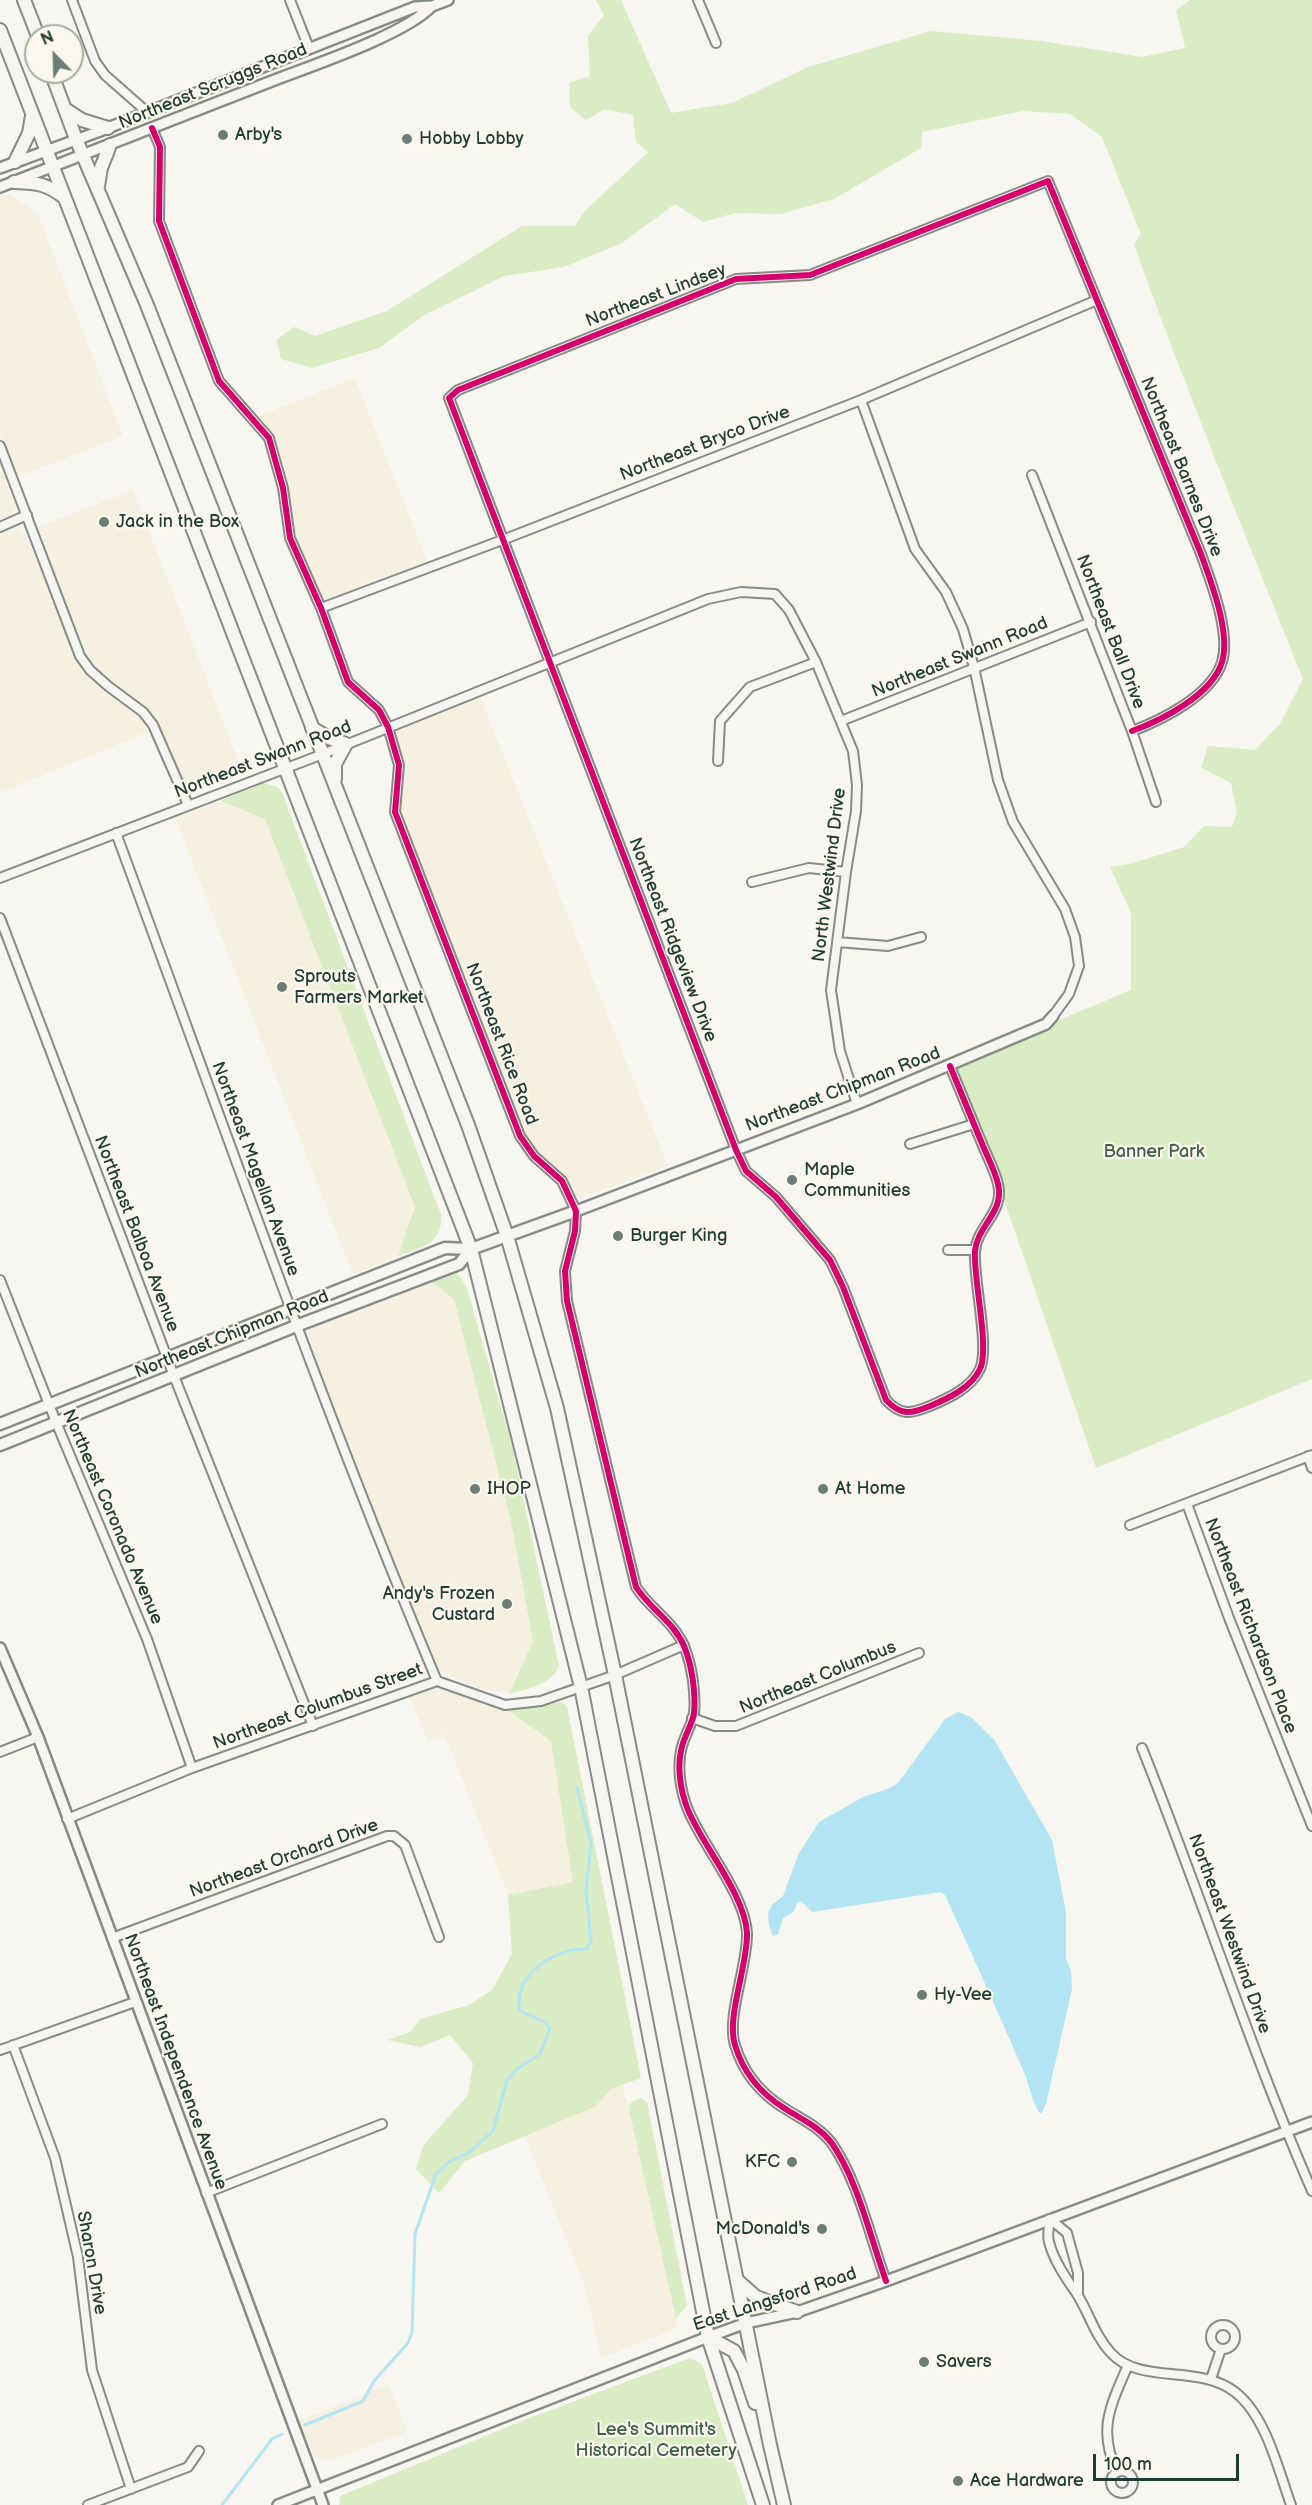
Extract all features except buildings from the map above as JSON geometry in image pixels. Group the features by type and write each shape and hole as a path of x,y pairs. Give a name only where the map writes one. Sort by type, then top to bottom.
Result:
{"main road":[{"path":"24,0 33,24"},
{"path":"0,30 471,1249 582,1688 708,2337 763,2505"},
{"path":"56,84 76,139 147,305 468,1125 507,1236 556,1408 615,1675 784,2505"},
{"path":"65,109 82,120 108,128"},
{"path":"15,162 29,133 33,114"},
{"path":"98,187 101,168 110,145"},
{"path":"14,182 44,184 65,198"},
{"path":"312,728 329,738 346,744 335,764 335,786"},
{"name":"Northeast Chipman Road","path":"0,1424 445,1248 471,1249 576,1211"},
{"name":"Northeast Chipman Road","path":"0,1445 296,1326 459,1264 471,1249"},
{"path":"367,1279 375,1296"},
{"path":"737,2279 756,2297 797,2312"},
{"path":"708,2337 734,2351 744,2370 770,2445"}],"street":[{"path":"72,0 95,61 105,75 147,112"},
{"path":"290,0 309,48"},
{"name":"Northeast Scruggs Road","path":"0,168 415,7 448,0"},
{"path":"698,0 716,42"},
{"name":"Northeast Scruggs Road","path":"0,187 369,42 421,18 431,3"},
{"path":"229,79 235,95"},
{"name":"Northeast Rice Road","path":"153,128 159,147 159,221 219,381 270,438 283,488 290,538 321,608 348,682 379,710 388,727 399,765 395,812 519,1133 534,1156 562,1181 576,1211"},
{"name":"Northeast Barnes Drive","path":"1048,181 1201,554 1223,627 1223,660 1212,680 1175,713 1132,730"},
{"name":"Northeast Lindsey","path":"449,398 458,390 736,279 810,275 1048,181"},
{"name":"Northeast Bryco Drive","path":"321,608 861,400 1097,300"},
{"name":"Northeast Ridgeview Drive","path":"449,398 505,539 549,664 736,1150 746,1171 776,1197 830,1260 843,1287 886,1400 894,1409 904,1413 915,1413 948,1398 962,1390 981,1368 982,1342 975,1250"},
{"path":"861,400 915,549 946,592 963,629 974,667 998,780 1013,822 1065,909 1075,937 1079,966 1070,994 1053,1016"},
{"path":"0,446 80,656 90,670 143,712 153,726 188,805"},
{"name":"Northeast Ball Drive","path":"1032,475 1132,730 1156,802"},
{"path":"0,527 27,515"},
{"name":"Northeast Swann Road","path":"0,878 322,754 708,599 741,592 775,594"},
{"name":"North Westwind Drive","path":"775,594 789,610 816,662 853,751 857,785 856,811 831,990 840,1051 857,1104"},
{"name":"Northeast Swann Road","path":"841,721 1091,622"},
{"path":"718,761 720,721 750,687 816,662"},
{"name":"Northeast Magellan Avenue","path":"116,833 370,1522 437,1681"},
{"path":"752,882 809,868 846,872"},
{"name":"Northeast Balboa Avenue","path":"0,918 174,1376 313,1726"},
{"path":"837,942 888,946 921,937"},
{"name":"Northeast Chipman Road","path":"576,1211 857,1104 950,1066 1047,1024 1053,1016"},
{"path":"948,1250 975,1250 980,1234 998,1208 999,1185 950,1066"},
{"path":"909,1144 974,1124"},
{"path":"576,1211 575,1231 565,1271 567,1301 636,1587 647,1604 666,1618 684,1645 691,1674 692,1718 682,1747 679,1775 688,1809 741,1907 747,1932 744,1965 734,2017 734,2042 740,2061 754,2084 783,2108 806,2119 830,2141 847,2168 886,2281"},
{"name":"Northeast Coronado Avenue","path":"0,1280 49,1405 147,1639 192,1768"},
{"path":"1130,1526 1310,1455 1312,1468"},
{"name":"Northeast Richardson Place","path":"1187,1504 1229,1618 1312,1826"},
{"name":"Northeast Columbus Street","path":"67,1819 192,1768 437,1681 505,1705 541,1701 582,1688 684,1645"},
{"name":"Northeast Independence Avenue","path":"0,1648 38,1737 322,2505"},
{"name":"Northeast Columbus","path":"692,1718 715,1726 736,1726 919,1653"},
{"path":"0,1752 38,1737"},
{"name":"Northeast Westwind Drive","path":"1142,1748 1183,1849 1286,2131 1312,2191"},
{"name":"Northeast Orchard Drive","path":"112,1938 387,1836 394,1836 405,1845 439,1937"},
{"path":"0,2050 135,2002"},
{"name":"Sharon Drive","path":"13,2045 54,2158 78,2257 92,2370 131,2489"},
{"name":"East Langsford Road","path":"278,2505 708,2337 746,2323 797,2312 886,2281 1312,2122"},
{"path":"206,2193 382,2124"},
{"path":"1050,2219 1067,2234 1078,2273 1078,2295"},
{"path":"1050,2219 1048,2240 1066,2279 1078,2295 1099,2338 1113,2355 1128,2365 1211,2379 1236,2392 1261,2424 1291,2505"},
{"path":"1211,2379 1221,2349"},
{"path":"1117,2472 1107,2445 1106,2431 1113,2401 1128,2365"},
{"path":"88,2505 188,2467 199,2451"}],"shaded area":[{"path":"10,194 38,214 123,436 17,477 0,434 0,198"},
{"path":"355,378 427,561 326,599 318,594 300,552 280,463 267,432 256,417"},
{"path":"0,465 16,507 11,515 0,520"},
{"path":"133,490 243,773 200,789 188,789 185,786 168,743 153,715 139,701 103,676 91,661 77,632 38,527"},
{"path":"15,528 24,532 27,537 83,670 92,681 137,715 148,732 0,793 0,535"},
{"path":"480,697 668,1166 580,1198 573,1195 560,1175 534,1150 524,1136 400,811 403,769 397,730"},
{"path":"220,801 265,819 416,1207 398,1256 353,1275 173,812 183,815"},
{"path":"426,1278 454,1299 511,1522 533,1641 509,1694 477,1687 436,1669 303,1335 304,1328"},
{"path":"424,1685 455,1689 488,1704 502,1706 551,1741 574,1882 508,1895 445,1735 428,1742 406,1689"},
{"path":"623,2086 678,2325 668,2332 601,2358 585,2287 525,2136 595,2107 611,2089"},
{"path":"389,2384 407,2432 331,2460 315,2457 298,2421"}],"green space":[{"name":"Banner Park","path":"596,0 621,0 671,113 732,103 808,67 931,31 1042,41 1142,57 1185,48 1176,10 1190,0 1312,0 1312,1379 1096,1468 999,1185 950,1066 1131,990 1131,913 1110,867 1130,864 1184,847 1204,826 1232,827 1237,812 1231,783 1201,768 1208,746 1255,750 1280,724 1303,679 1154,300 1134,245 1141,234 1102,137 1070,114 1023,111 922,132 921,148 834,199 780,214 735,213 703,222 675,204 622,243 564,267 504,276 423,316 379,348 312,368 281,359 276,340 294,327 315,336 387,311 522,226 575,226 584,212 648,152 636,142 633,115 605,109 586,120 570,107 569,83 590,76 588,36 604,15"},
{"path":"263,783 278,787 283,795 441,1215 441,1225 434,1239 422,1247 398,1256 415,1207 265,819 220,801"},
{"path":"456,1272 468,1292 512,1446 559,1666 551,1678 545,1682 509,1694 533,1641 511,1522 454,1299 426,1278"},
{"path":"561,1702 567,1706 641,2078 611,2089 595,2107 465,2161 439,2193 416,2169 423,2146 468,2095 473,2063 450,2035 420,2047 388,2040 410,2032 420,2019 469,2005 492,1990 512,1954 508,1895 573,1882 551,1741 509,1711"},
{"path":"641,2098 647,2102 687,2306 676,2318 628,2106"},
{"name":"Lee's Summit's Historical Cemetery","path":"690,2358 702,2364 748,2505 339,2505 340,2496 524,2420"}],"water":[{"path":"958,1712 971,1717 995,1741 1052,1840 1066,1912 1066,1958 1071,1971 1072,1989 1046,2104 1041,2114 965,1939 945,1895 941,1892 812,1912 801,1901 797,1903 792,1912 783,1918 778,1934 773,1936 769,1926 768,1913 772,1905 783,1896 799,1853 819,1822 863,1797 888,1789 898,1783 945,1719"}],"waterway":[{"path":"305,2425 363,2401 374,2381 408,2343 412,2332 415,2234 436,2174 449,2162 470,2152 493,2131 507,2080 517,2069 540,2054 550,2029 545,2022 520,2011 519,1998 522,1986 529,1975 539,1966 562,1953 587,1949 591,1941 586,1891 591,1843 577,1787"},
{"path":"222,2505 272,2439 282,2434"}],"cycle path":[{"path":"152,128 160,147 159,221 219,381 269,438 283,488 290,538 321,608 348,682 379,710 388,727 399,765 395,812 520,1136 534,1156 562,1181 576,1211 575,1231 565,1271 567,1301 636,1587 680,1637 693,1680 694,1714 683,1743 680,1760 683,1794 688,1810 731,1887 745,1918 746,1946 733,2020 733,2033 738,2055 760,2089 775,2102 815,2127 831,2142 856,2191 886,2281"},
{"path":"950,1066 998,1184 998,1203 980,1234 975,1251 983,1359 976,1376 959,1392 923,1409 906,1412 897,1409 886,1400 843,1287 830,1260 776,1197 746,1171 736,1150 449,398 458,390 736,279 810,275 1048,181 1201,554 1222,622 1224,637 1222,662 1208,685 1171,713 1132,731"}],"place":[{"name":"Arby's","path":"223,135"},
{"name":"Hobby Lobby","path":"407,139"},
{"name":"Jack in the Box","path":"104,522"},
{"name":"Sprouts Farmers Market","path":"282,987"},
{"name":"Maple Communities","path":"792,1180"},
{"name":"Burger King","path":"618,1236"},
{"name":"IHOP","path":"475,1489"},
{"name":"At Home","path":"823,1489"},
{"name":"Andy's Frozen Custard","path":"507,1604"},
{"name":"Hy-Vee","path":"922,1995"},
{"name":"KFC","path":"792,2162"},
{"name":"McDonald's","path":"822,2229"},
{"name":"Savers","path":"924,2362"},
{"name":"Ace Hardware","path":"958,2481"}]}
